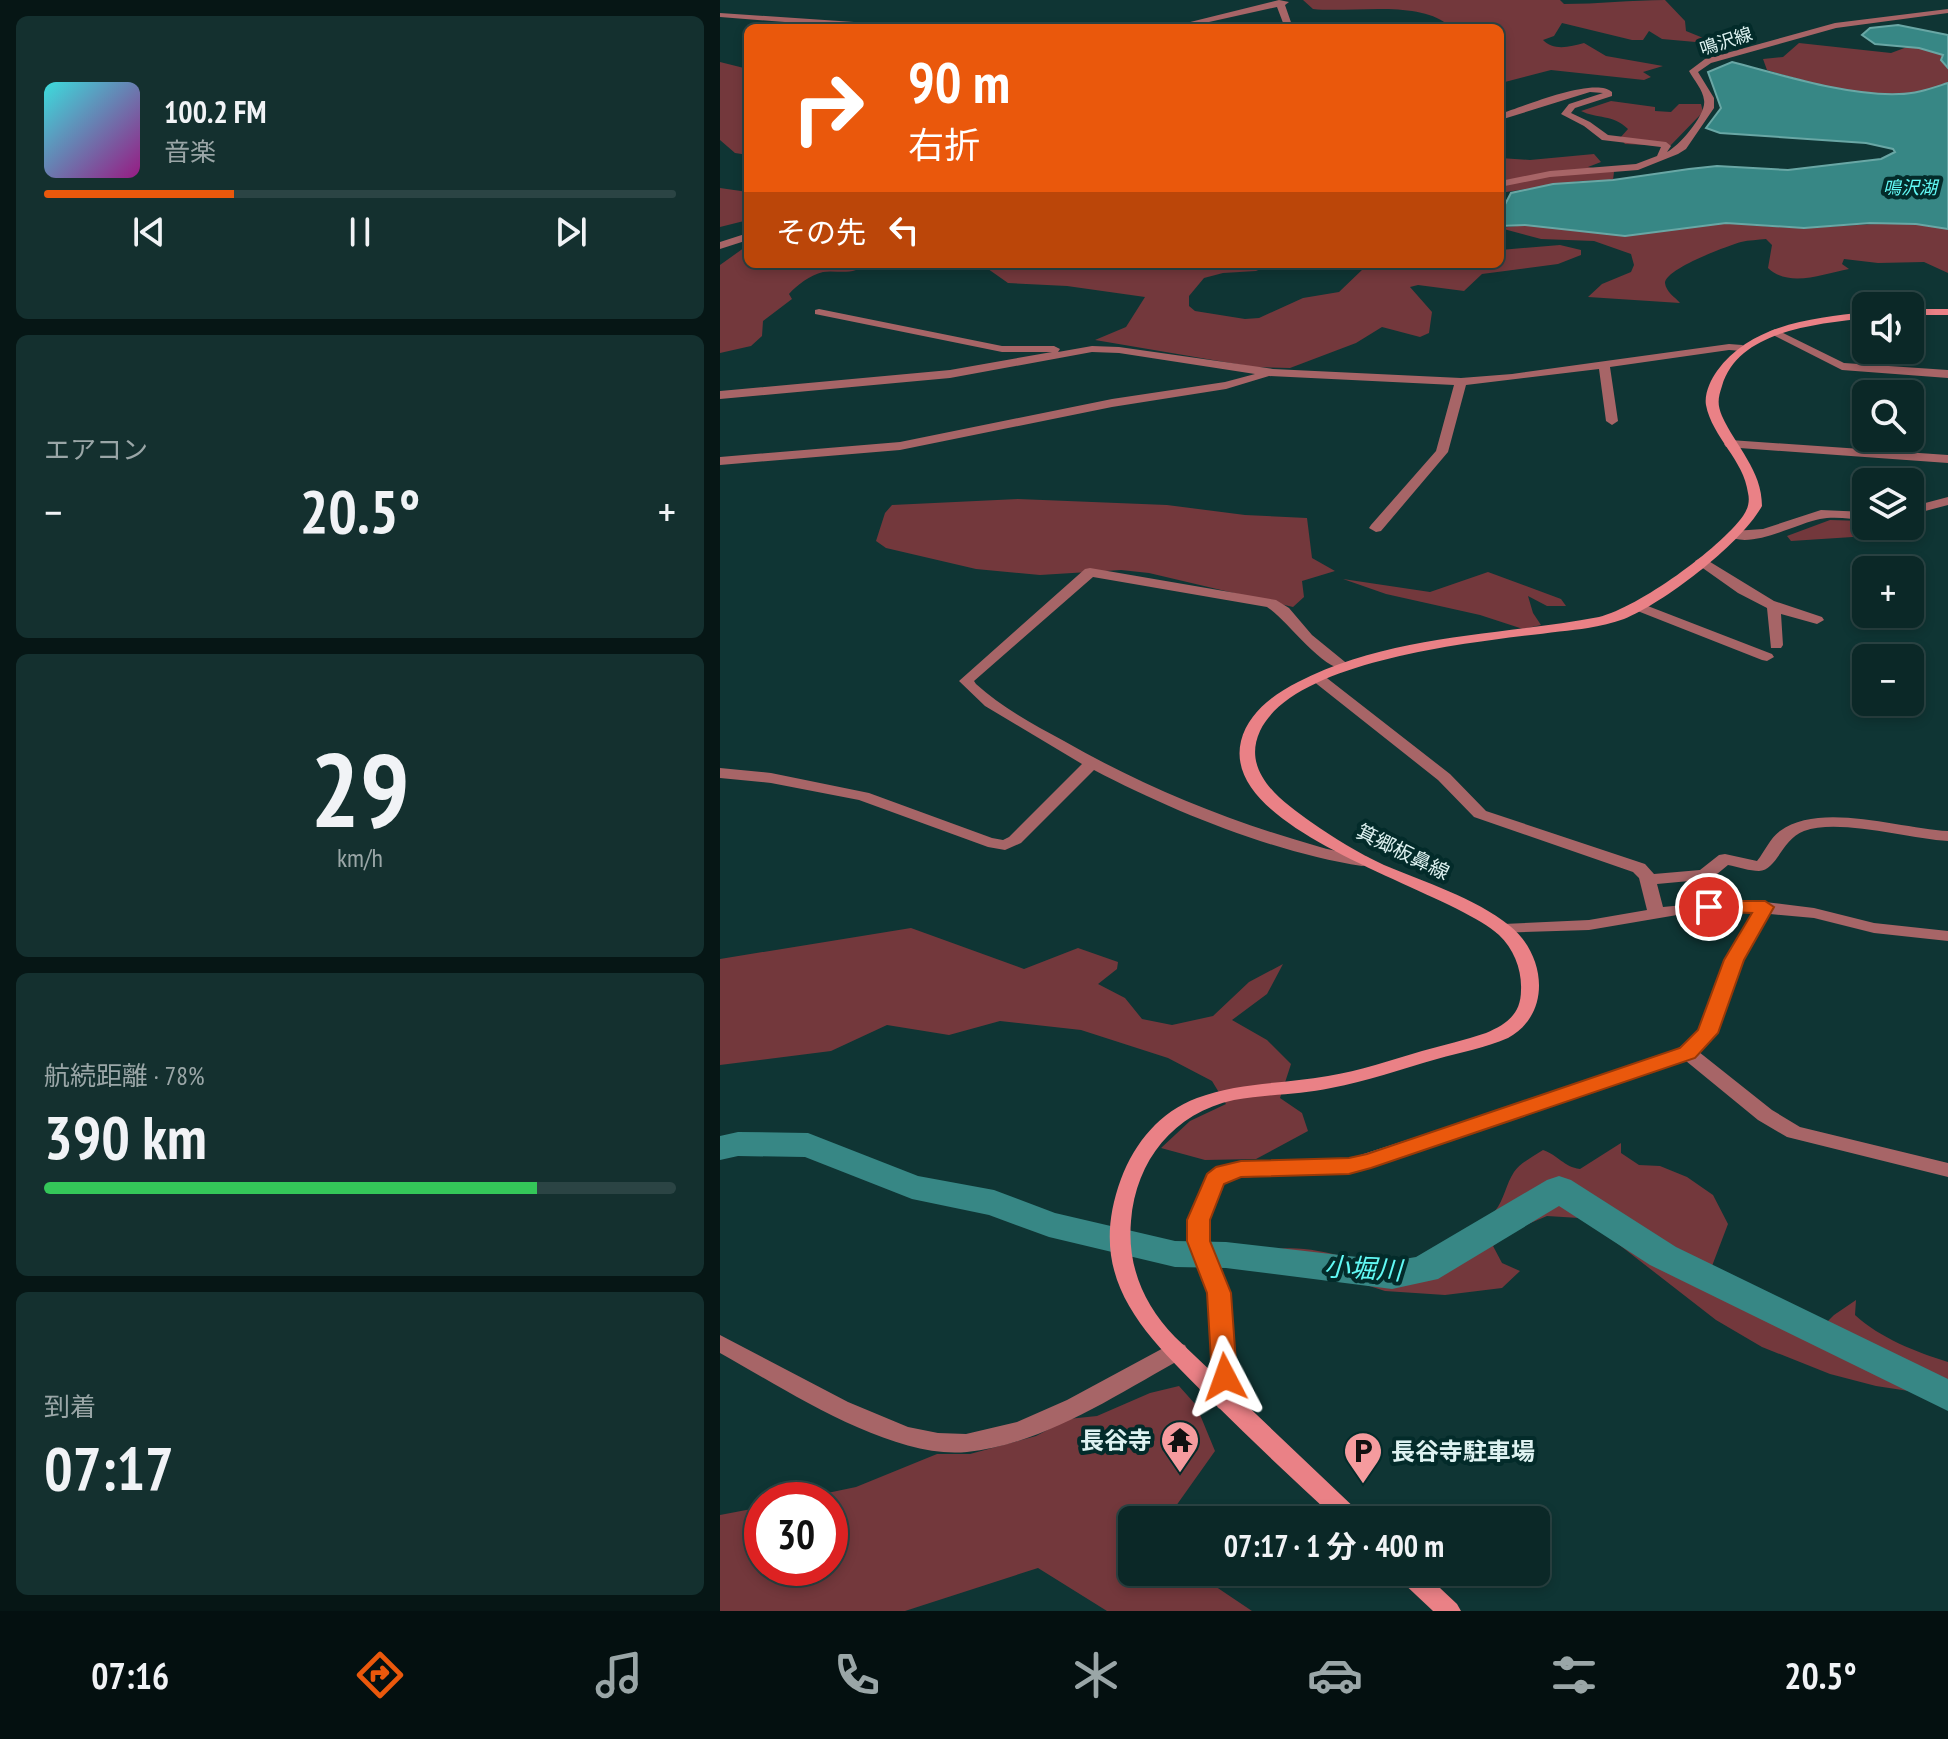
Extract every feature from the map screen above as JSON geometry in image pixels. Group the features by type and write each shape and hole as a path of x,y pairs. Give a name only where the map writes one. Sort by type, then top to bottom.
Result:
{"main road":[{"path":"1924,312 1946,311"},
{"path":"1742,348 1775,332 1852,318"},
{"name":"箕郷板鼻線","path":"1337,1506 1226,1402 1145,1317 1133,1295 1120,1256 1123,1205 1134,1168 1149,1143 1175,1118 1212,1100 1347,1078 1486,1039 1509,1029 1524,1015 1531,991 1526,961 1514,939 1503,929 1478,914 1362,861 1282,809 1258,786 1247,762 1252,732 1265,713 1287,693 1343,666 1405,648 1595,622 1640,607 1702,561 1734,535 1753,514 1755,497 1752,481 1713,410 1712,396 1742,348"},
{"path":"1422,1586 1449,1611"}],"street":[{"path":"1188,24 1285,2 1288,24"},
{"name":"鳴沢線","path":"1504,183 1550,174 1630,168 1664,158 1683,147 1709,108 1709,98 1693,71 1699,66 1835,26 1948,11"},
{"path":"720,15 843,24"},
{"path":"1504,116 1589,89 1606,90 1609,94 1572,106 1566,114 1587,124 1605,138 1663,144 1666,146 1661,154 1664,158"},
{"path":"720,246 744,237"},
{"path":"819,312 1002,349 1059,349 1069,353"},
{"path":"1775,332 1842,366 1948,374"},
{"path":"720,395 950,374 1107,349 1273,373 1461,382 1512,378 1729,347 1742,348"},
{"path":"1604,365 1612,421"},
{"path":"720,461 900,446 1112,403 1226,385 1273,373"},
{"path":"1376,528 1442,452 1461,382"},
{"path":"1730,444 1948,459"},
{"path":"1924,507 1948,501"},
{"path":"1734,535 1764,533 1821,514 1852,515"},
{"path":"1702,561 1774,609 1817,620"},
{"path":"1343,666 1307,638 1284,611 1271,603 1090,572 966,681 1001,709 1092,763 1212,818 1319,852 1362,861"},
{"path":"1640,607 1771,651 1774,609"},
{"path":"1318,678 1444,777 1480,814 1639,868 1648,880 1656,914"},
{"path":"720,773 771,778 863,796 893,804 988,842 1005,845 1015,840 1092,763"},
{"path":"1648,880 1705,875 1725,859 1759,866 1766,863 1774,846 1789,831 1808,823 1835,823 1948,836"},
{"path":"1503,929 1589,925 1736,905 1814,913 1874,928 1948,936"},
{"path":"1226,1402 1219,1293 1199,1241 1198,1220 1215,1179 1224,1172 1241,1169 1360,1163 1688,1053 1707,1033 1734,960 1765,907"},
{"path":"1688,1053 1765,1115 1794,1132 1948,1170"},
{"path":"720,1343 851,1412 906,1436 964,1443 1040,1423 1177,1351"}],"shaded area":[{"path":"1303,0 1560,0 1564,4 1665,0 1685,21 1686,31 1718,44 1662,39 1649,31 1643,40 1632,40 1562,23 1554,36 1543,40 1557,47 1584,43 1606,56 1663,66 1643,72 1651,77 1644,80 1551,70 1504,82 1504,24 1447,24 1418,12 1401,10 1313,9"},
{"path":"1799,43 1891,53 1907,47 1919,48 1943,55 1948,68 1948,83 1911,93 1872,94 1817,84 1767,70 1763,59 1783,57"},
{"path":"720,62 744,68 744,154 735,153 720,140"},
{"path":"1611,101 1671,112 1679,104 1701,104 1703,112 1670,146 1625,144 1620,138 1628,129 1622,124 1581,111"},
{"path":"1594,154 1601,162 1588,167 1614,172 1613,180 1580,181 1504,192 1504,158 1530,160"},
{"path":"720,188 744,191 744,221 720,227"},
{"path":"1726,223 1806,228 1895,224 1930,226 1948,229 1948,273 1924,262 1878,263 1844,259 1842,264 1849,269 1807,278 1786,277 1768,268 1772,245 1766,239 1734,244 1675,271 1665,283 1680,303 1588,297 1602,284 1631,272 1634,265 1631,254 1594,241 1541,239 1504,228 1525,225 1625,236"},
{"path":"1560,245 1581,250 1581,255 1558,264 1482,274 1464,291 1418,285 1410,287 1432,312 1429,333 1420,337 1382,327 1356,343 1290,368 1254,367 1095,340 1126,327 1145,297 1067,286 1008,283 987,268 1263,268 1204,278 1189,296 1189,306 1195,311 1245,319 1259,318 1303,298 1339,292 1363,269 1504,268 1504,250"},
{"path":"744,248 744,268 856,268 847,272 813,275 789,294 792,299 763,321 762,336 751,346 720,353 720,265"},
{"path":"1018,499 1167,505 1245,515 1307,518 1312,558 1335,571 1302,581 1304,597 1293,607 1149,573 1121,570 1040,575 976,569 886,548 876,541 885,513 892,505"},
{"path":"1830,520 1852,521 1852,537 1791,541 1787,536"},
{"path":"1488,572 1561,599 1566,606 1547,606 1528,596 1541,625 1523,629 1480,615 1386,594 1343,579 1430,592"},
{"path":"911,928 1024,969 1078,948 1118,962 1117,969 1098,984 1125,998 1142,1019 1172,1025 1213,1016 1249,982 1283,964 1267,994 1232,1020 1267,1040 1291,1064 1280,1098 1302,1113 1308,1131 1256,1159 1205,1160 1161,1148 1190,1121 1226,1104 1212,1081 1168,1058 1081,1030 1000,1021 949,1035 887,1025 831,1051 720,1065 720,959"},
{"path":"1621,1143 1621,1153 1639,1165 1660,1166 1687,1177 1713,1195 1728,1224 1712,1266 1817,1332 1856,1300 1855,1315 1876,1331 1911,1349 1948,1362 1948,1397 1876,1386 1830,1374 1762,1347 1716,1320 1604,1233 1579,1218 1547,1216 1516,1229 1493,1246 1502,1263 1520,1271 1502,1288 1445,1295 1385,1291 1360,1283 1259,1271 1248,1267 1243,1261 1265,1251 1288,1248 1378,1264 1399,1266 1418,1263 1490,1216 1498,1207 1517,1169 1543,1150 1580,1169"},
{"path":"1179,1386 1196,1405 1215,1451 1176,1506 1118,1506 1118,1586 1215,1586 1252,1611 1107,1611 1038,1568 905,1611 720,1611 720,1515 744,1510 744,1586 848,1586 848,1489 937,1454 970,1454 1036,1436 1068,1419 1097,1416 1150,1393"}],"water":[{"path":"1898,25 1948,35 1948,68 1941,60 1943,55 1919,48 1875,44 1862,35 1870,28"},
{"name":"鳴沢湖","path":"1732,62 1815,84 1879,94 1912,93 1948,83 1948,229 1916,224 1870,223 1804,228 1726,223 1625,236 1525,225 1504,226 1504,206 1511,193 1553,184 1613,180 1717,166 1788,170 1881,159 1895,152 1866,143 1720,133 1706,128 1721,108 1708,72"}],"waterway":[{"name":"小堀川","path":"720,1148 738,1144 808,1145 912,1187 994,1203 1049,1224 1175,1254 1226,1255 1392,1275 1425,1269 1559,1189 1663,1256 1948,1396"}],"place":[{"name":"長谷寺","path":"1180,1474"},
{"name":"長谷寺駐車場","path":"1363,1485"}],"route":[{"path":"1225,1377 1219,1293 1199,1241 1198,1220 1215,1179 1224,1172 1241,1169 1349,1166 1475,1127 1688,1053 1707,1033 1734,960 1765,907 1709,907"}]}
